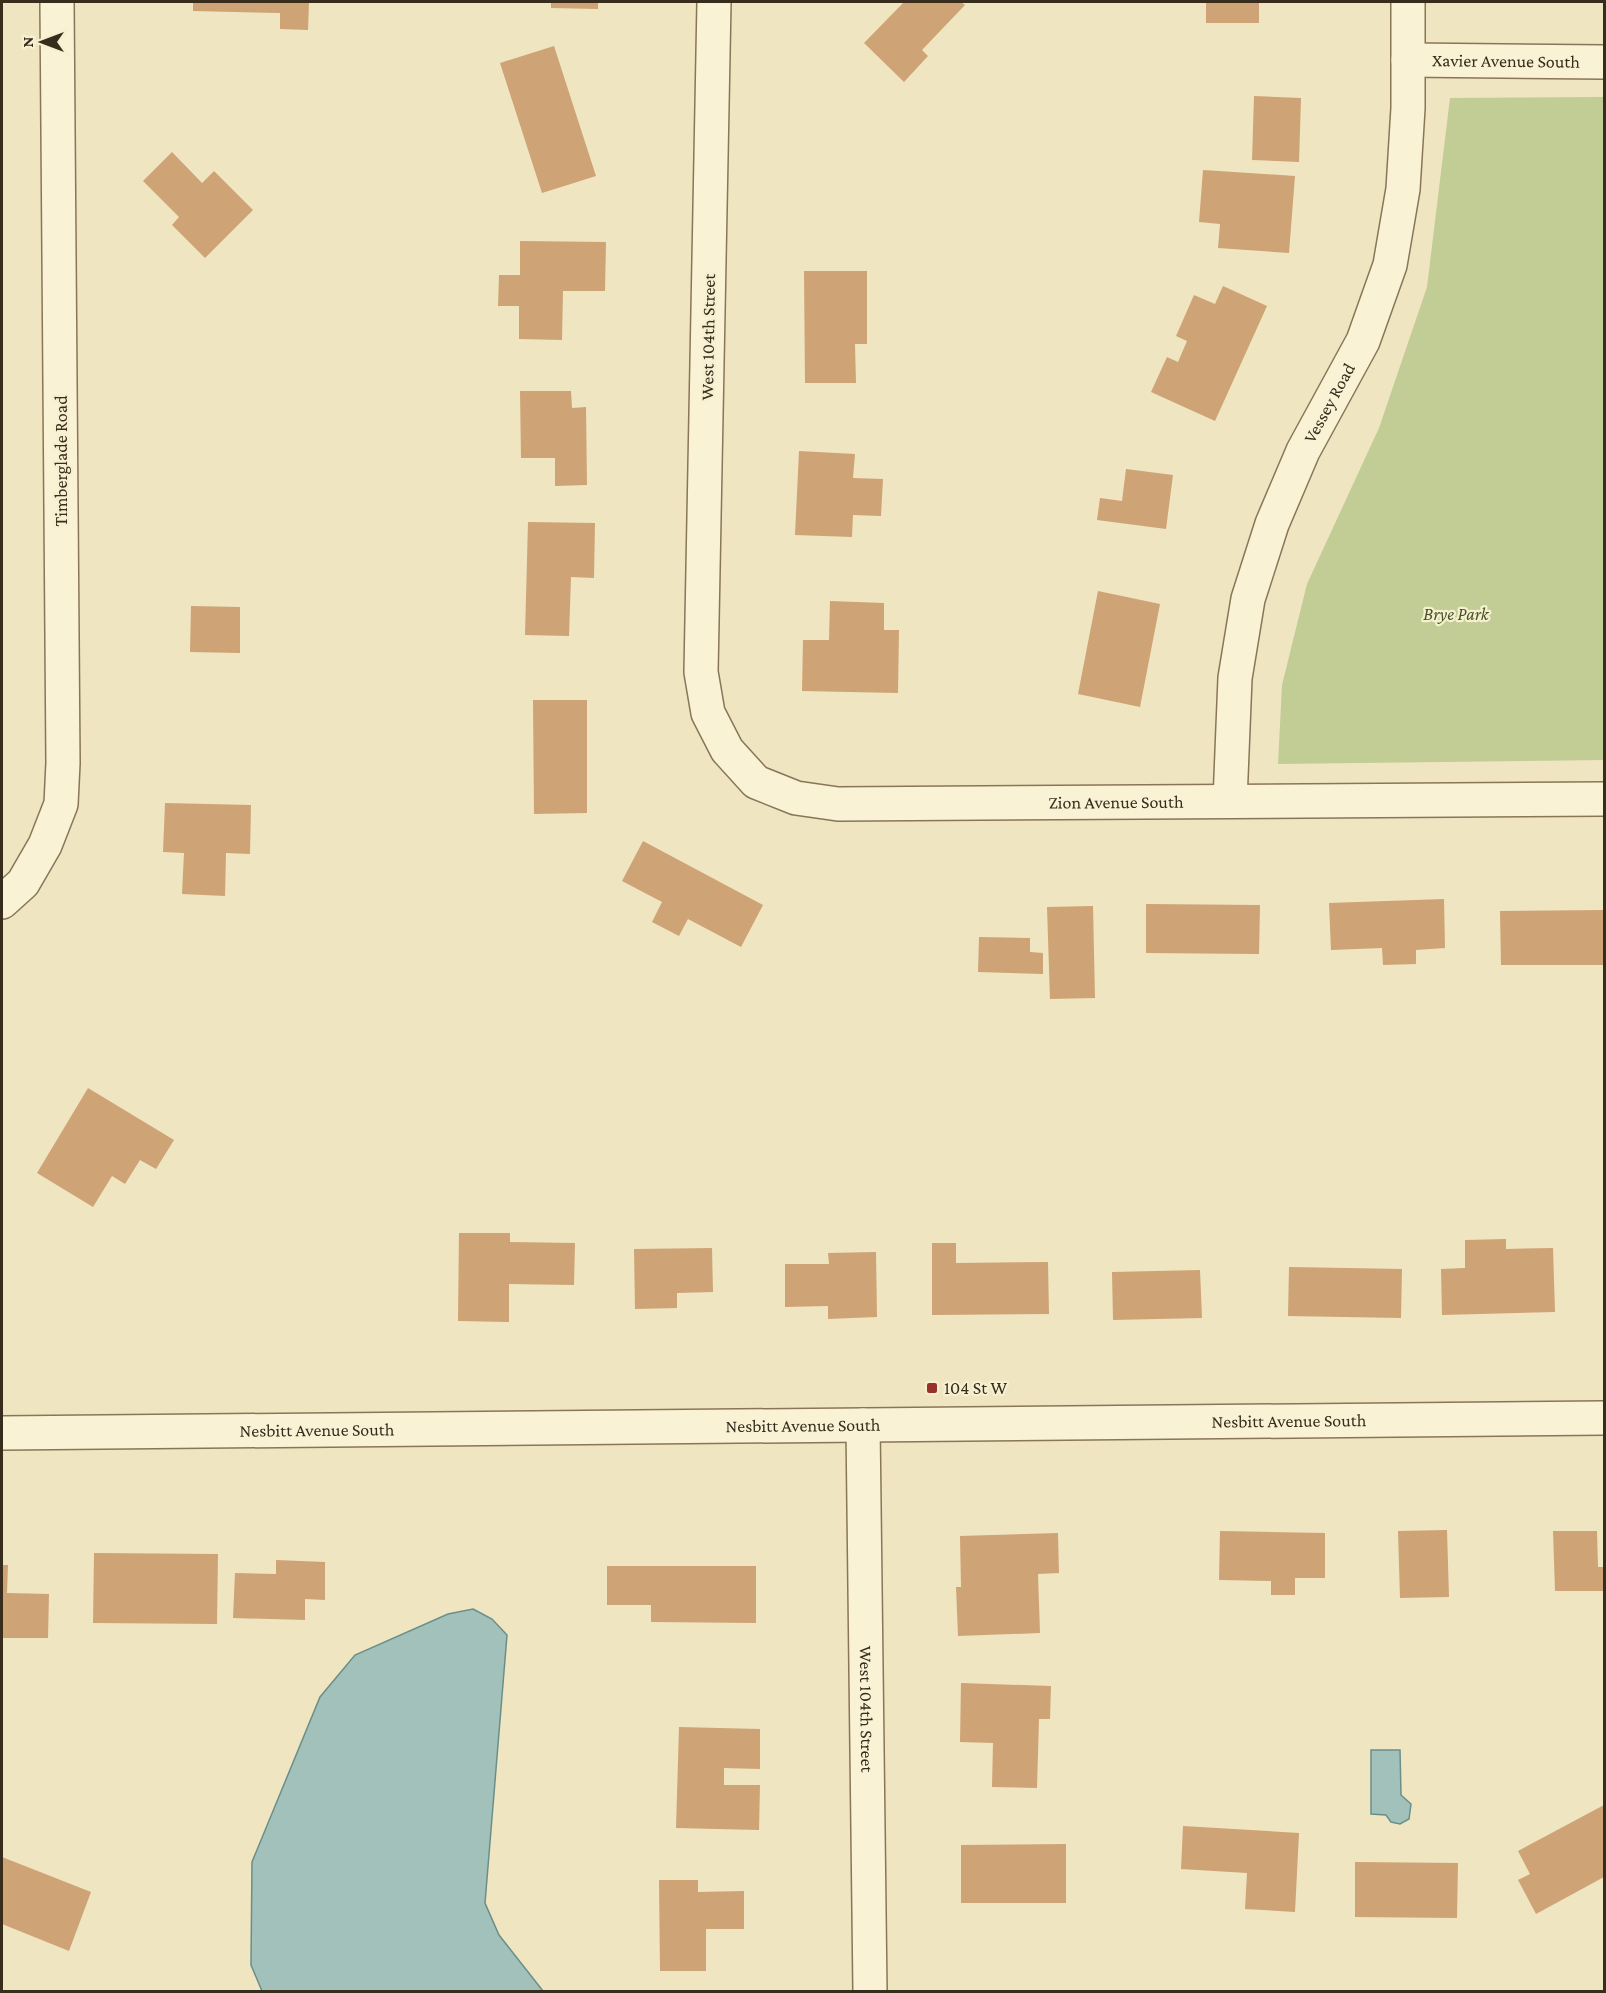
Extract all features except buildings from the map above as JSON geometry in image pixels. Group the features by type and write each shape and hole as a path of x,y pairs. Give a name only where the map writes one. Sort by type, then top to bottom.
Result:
{"street":[{"name":"Timberglade Road","path":"2,902 23,883 45,845 61,804 63,763 57,2"},
{"name":"West 104th Street","path":"701,672 714,2"},
{"name":"Vessey Road","path":"1230,801 1235,678 1248,599 1277,513 1303,451 1363,341 1390,265 1403,189 1408,2"},
{"name":"Xavier Avenue South","path":"1408,60 1605,62"},
{"name":"Zion Avenue South","path":"701,672 708,713 727,750 756,782 796,798 838,804 1605,799"},
{"name":"Nesbitt Avenue South","path":"2,1433 1605,1418"},
{"name":"West 104th Street","path":"863,1425 870,1992"}],"green space":[{"name":"Brye Park","path":"1604,97 1604,760 1278,764 1282,685 1307,584 1379,428 1427,287 1450,98"}],"water":[{"path":"473,1609 492,1619 507,1635 485,1903 499,1935 543,1991 262,1991 251,1965 252,1862 320,1697 355,1655 448,1614"},
{"path":"1371,1750 1400,1750 1401,1795 1411,1804 1409,1819 1400,1824 1391,1822 1386,1815 1371,1814"}],"place":[{"name":"104 St W","path":"932,1388"}]}
